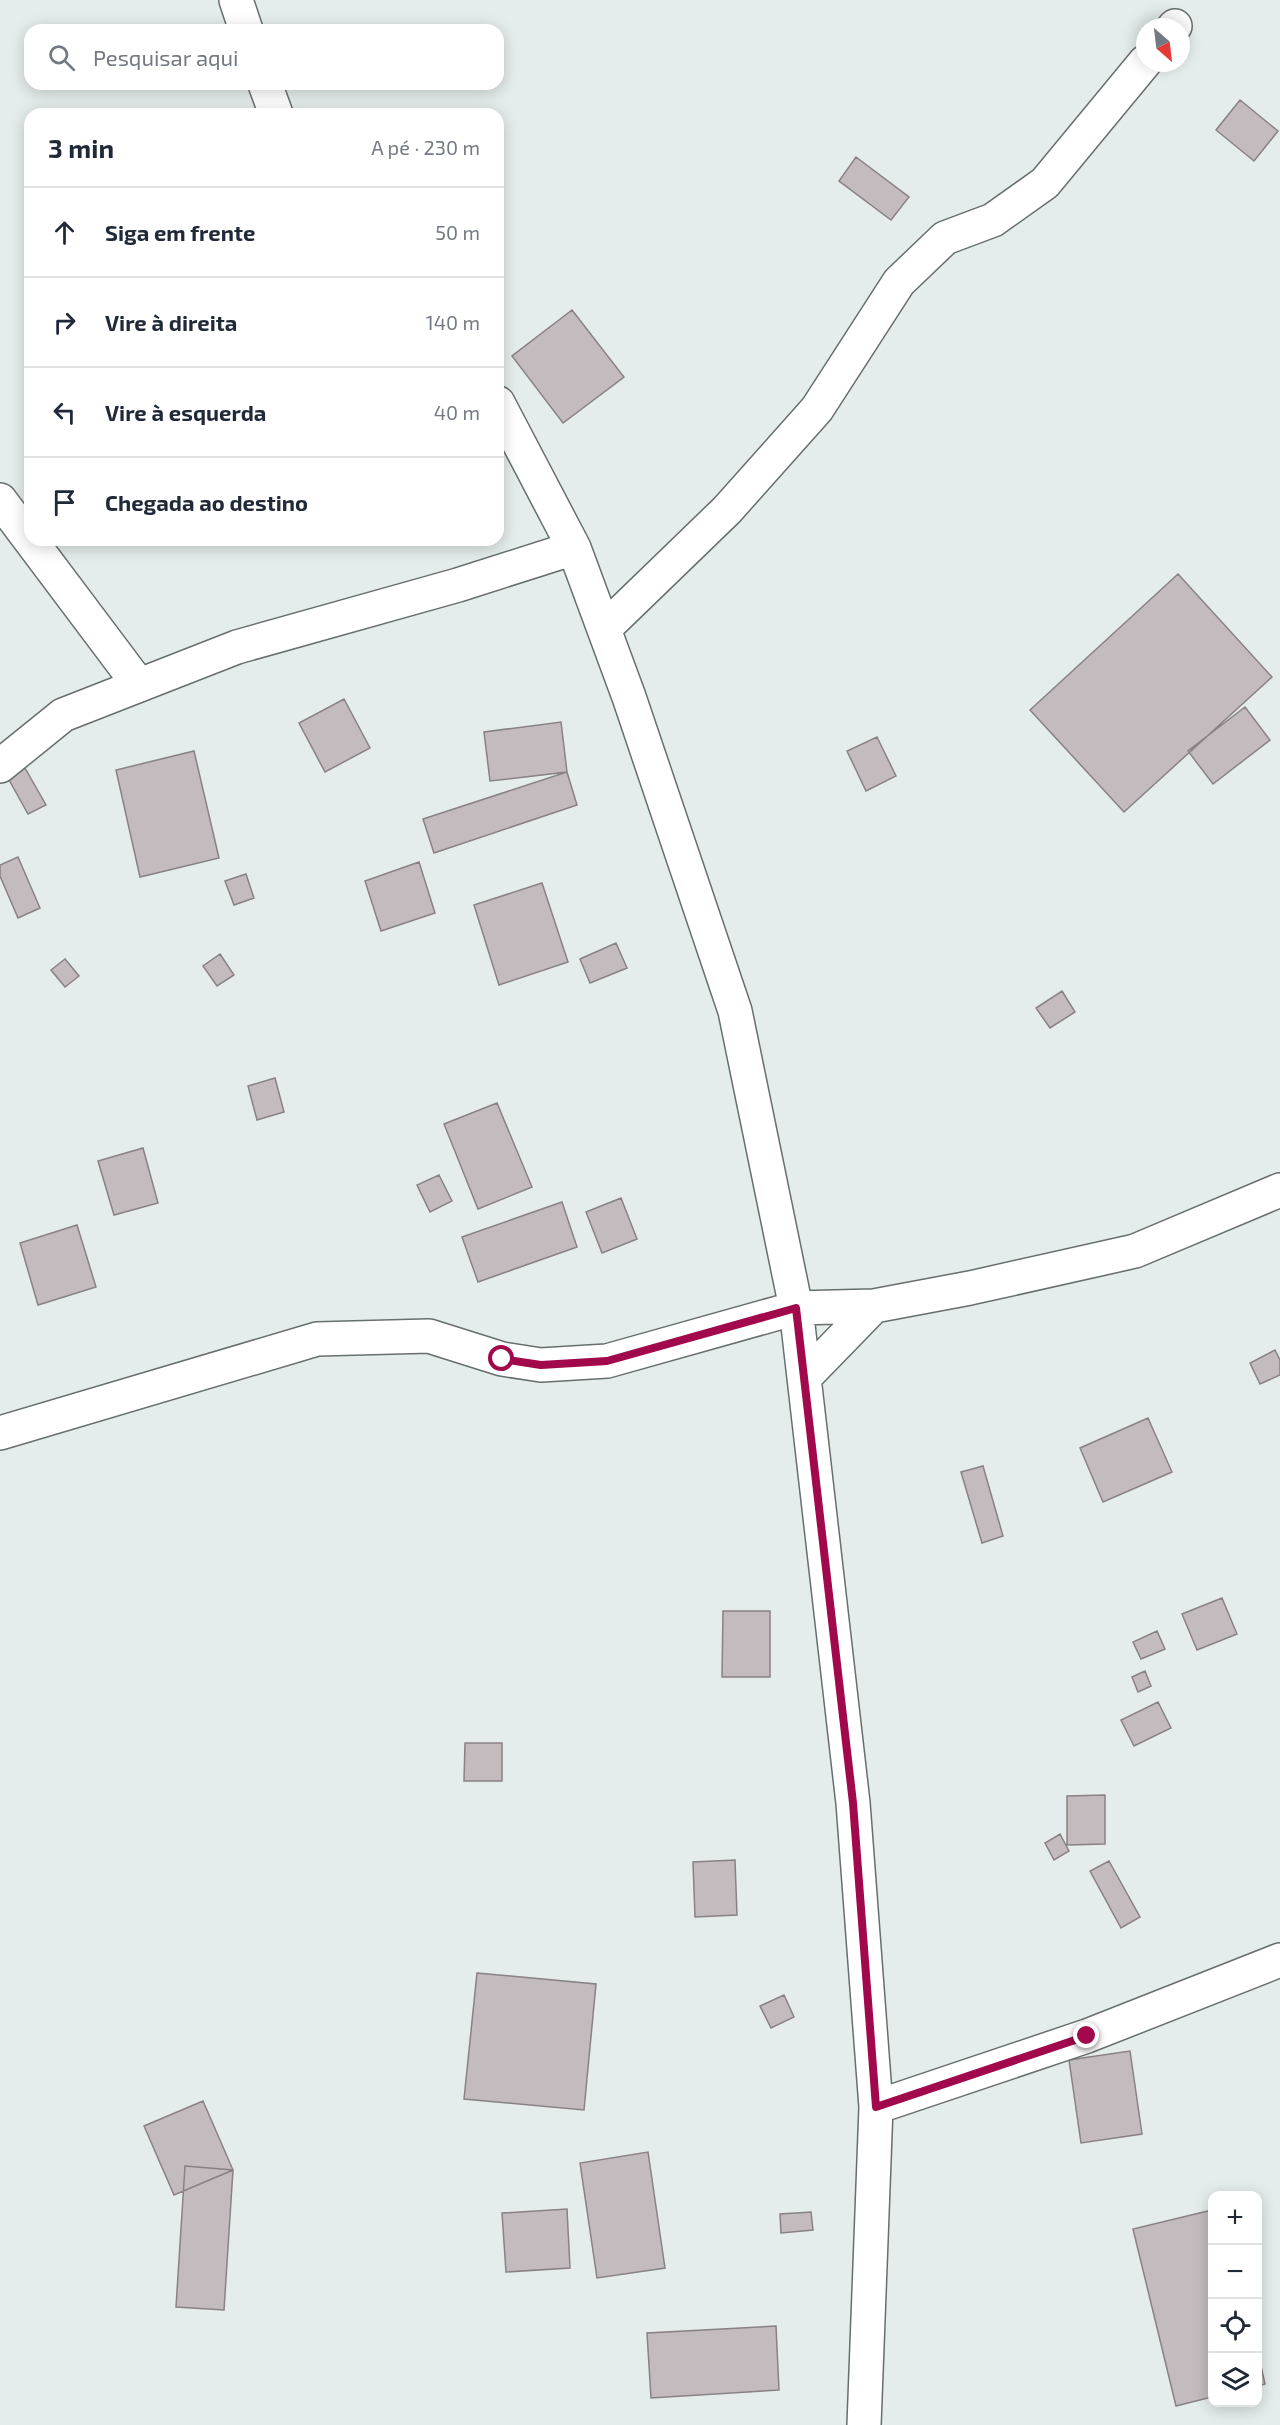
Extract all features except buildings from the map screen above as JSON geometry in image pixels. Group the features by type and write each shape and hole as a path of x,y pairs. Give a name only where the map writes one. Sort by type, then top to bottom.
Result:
{"street":[{"path":"236,0 244,24"},
{"path":"604,629 727,510 817,409 899,282 945,238 993,220 1045,183 1137,72"},
{"path":"268,90 274,108"},
{"path":"504,414 574,548 629,697 735,1011 796,1308 853,1803 876,2107 864,2425"},
{"path":"0,500 24,532"},
{"path":"35,546 140,685"},
{"path":"0,766 63,715 237,647 458,585 574,548"},
{"path":"0,1433 316,1340 429,1336 502,1359 541,1365 607,1361 796,1308 874,1306 970,1288 1135,1251 1280,1190"},
{"path":"804,1378 874,1306"},
{"path":"876,2107 1087,2036 1280,1960"}],"route":[{"path":"502,1359 541,1365 607,1361 796,1308 853,1803 876,2107 1087,2036"}]}
